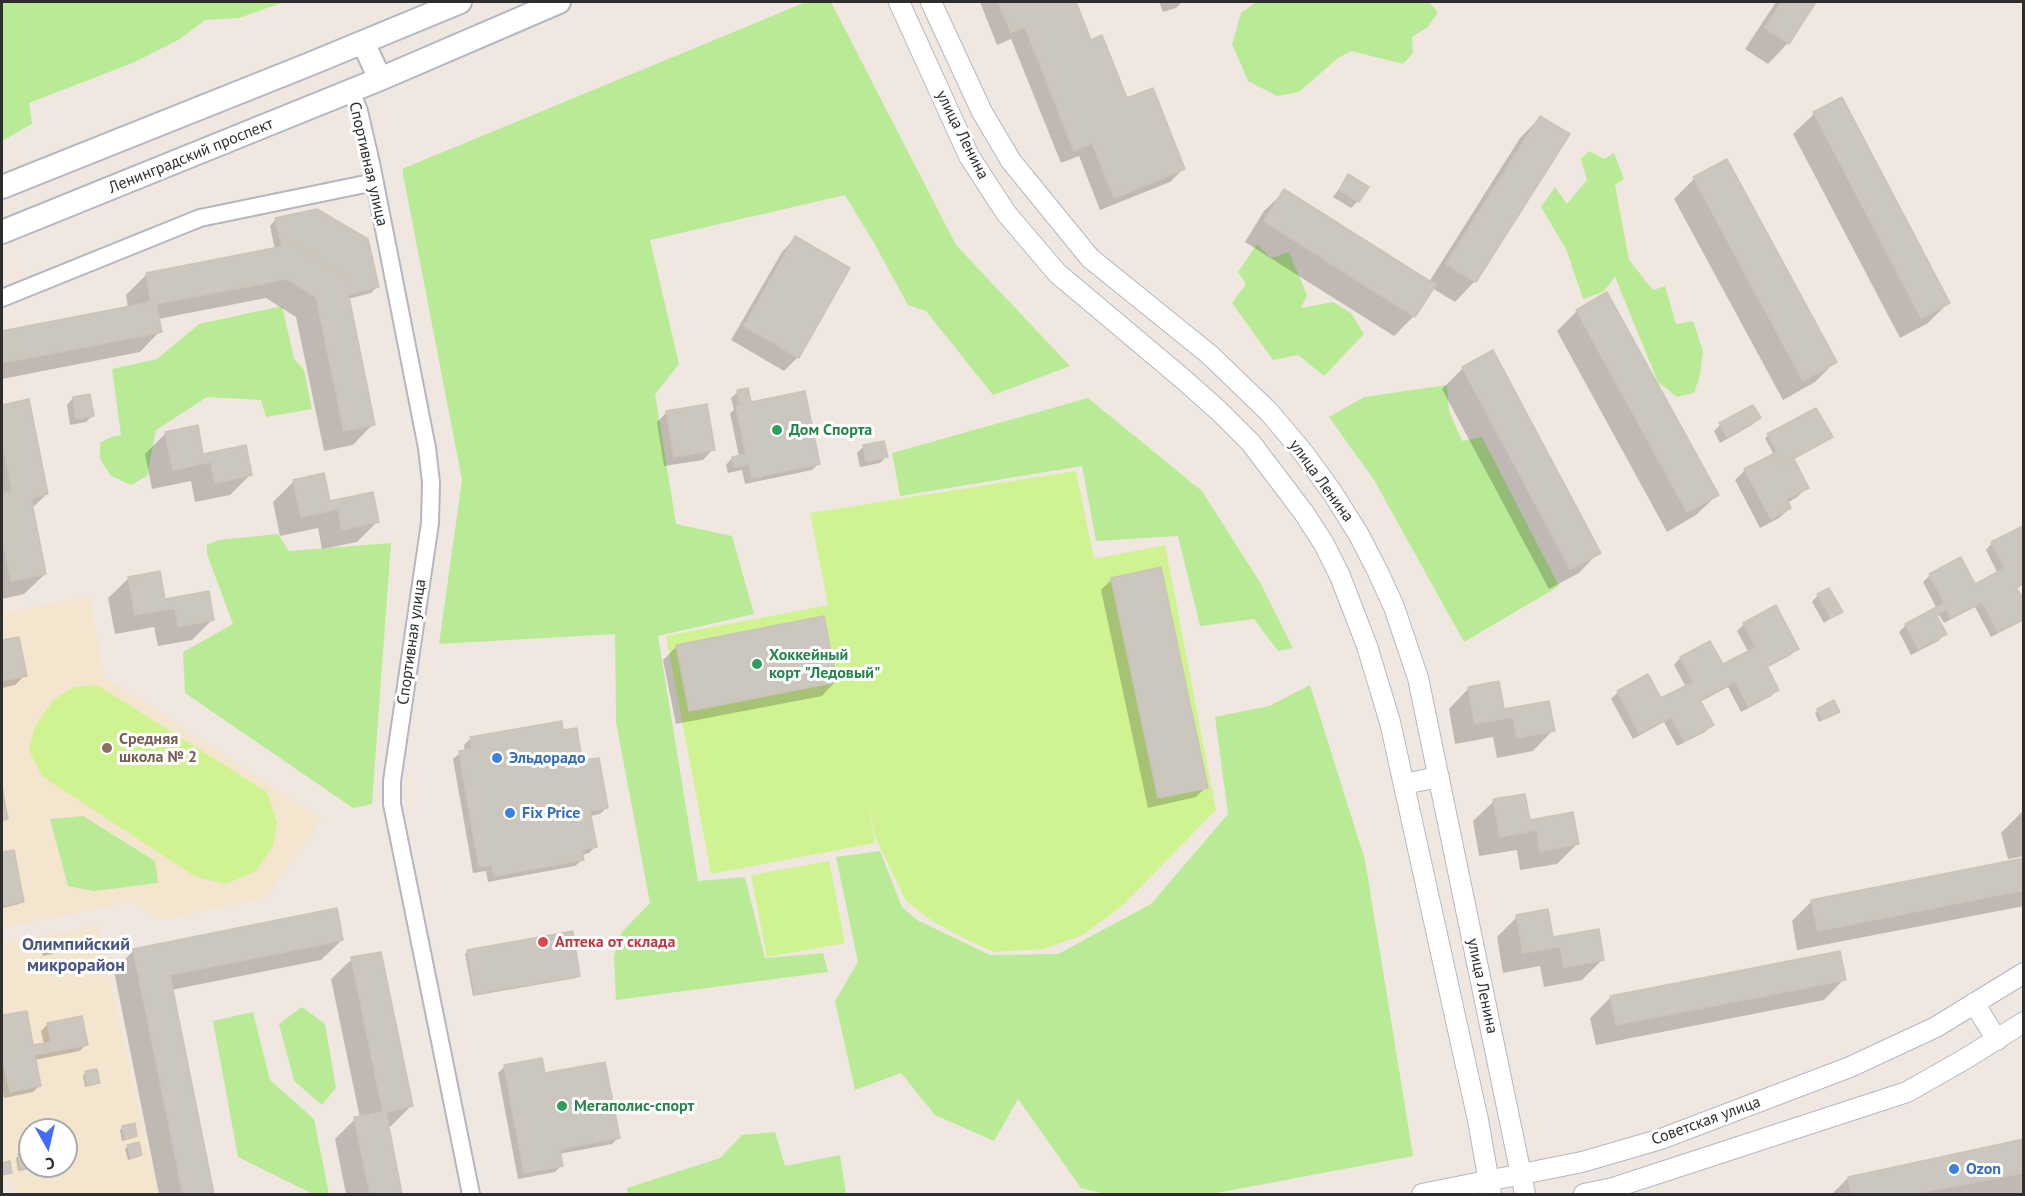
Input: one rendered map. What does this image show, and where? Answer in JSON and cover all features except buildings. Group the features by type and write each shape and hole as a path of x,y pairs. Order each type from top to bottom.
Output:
{"main road":[{"path":"2,187 460,2"},
{"name":"Ленинградский проспект","path":"2,232 351,91 559,2"},
{"path":"363,42 380,79"}],"street":[{"name":"улица Ленина","path":"899,2 969,156 1006,213 1057,273 1219,411 1251,443 1304,513 1332,560 1355,612 1390,722 1478,1120 1490,1188"},
{"name":"улица Ленина","path":"931,2 982,112 1011,161 1090,258 1210,355 1269,412 1332,492 1364,544 1394,607 1418,678 1525,1194"},
{"name":"Спортивная улица","path":"351,91 375,182 428,448 431,482 430,523 392,781 392,804 471,1194"},
{"path":"2,298 200,218 375,182"},
{"path":"1068,283 1090,258"},
{"path":"1404,784 1439,777"},
{"name":"Советская улица","path":"1422,1194 1490,1188 1521,1175 1582,1162 1661,1139 1851,1067 1936,1027 2024,973"},
{"path":"1974,1003 1997,1040"},
{"name":"Советская улица","path":"1584,1194 1613,1188 1907,1092 2024,1022"}],"shaded area":[{"name":"Средняя школа № 2","path":"89,597 105,677 322,819 267,897 161,920 132,902 2,928 2,613"},
{"path":"98,925 158,1194 17,1194 13,1178 2,1180 2,944"}],"green space":[{"path":"2,2 284,2 239,18 205,20 180,39 135,62 29,103 32,124 2,141"},
{"path":"806,2 831,2 956,245 1070,366 993,395 926,311 908,305 845,195 650,240 679,364 655,394 676,524 732,536 754,614 658,636 698,881 745,877 765,958 823,953 828,972 616,1000 614,956 622,932 650,903 616,722 615,634 439,644 462,480 402,169"},
{"path":"1256,2 1429,2 1438,12 1428,27 1412,37 1413,53 1403,64 1351,51 1338,58 1299,92 1277,96 1248,81 1232,44 1241,13"},
{"path":"1589,151 1604,159 1614,153 1624,179 1615,185 1629,260 1653,290 1665,286 1676,324 1693,321 1703,351 1700,375 1694,393 1677,397 1658,382 1615,277 1603,292 1583,299 1566,249 1541,207 1555,187 1567,204 1587,180 1581,159"},
{"path":"1257,244 1271,258 1289,252 1307,295 1301,308 1333,302 1351,313 1364,334 1324,376 1298,355 1273,360 1232,303 1246,284 1238,272"},
{"path":"282,306 294,358 304,370 312,409 266,417 261,400 207,397 156,430 147,476 131,485 111,476 100,459 100,443 121,435 112,369 157,359 199,324"},
{"path":"1447,385 1449,411 1462,441 1482,437 1559,586 1464,642 1374,480 1329,417 1364,397"},
{"path":"1088,398 1202,491 1261,584 1293,648 1278,651 1254,619 1200,626 1178,536 1096,541 1082,466 900,496 892,453"},
{"path":"1076,471 1094,559 1165,545 1216,810 1121,907 1081,936 1043,949 994,952 932,921 906,901 876,839 867,799 875,843 711,874 666,636 828,605 810,513"},
{"path":"278,534 289,551 391,543 372,804 353,808 185,693 183,652 233,624 207,554 207,545 218,540"},
{"path":"97,685 267,792 277,823 273,846 256,871 226,884 196,877 42,776 29,750 34,729 53,700 74,687"},
{"path":"1310,685 1365,860 1413,1156 1211,1194 1106,1194 1081,1188 1018,1099 994,1141 935,1115 901,1073 855,1090 835,1001 858,962 836,857 880,851 902,907 917,920 990,955 1058,954 1151,904 1228,814 1215,717 1269,706"},
{"path":"83,816 155,861 158,883 94,891 68,886 50,819"},
{"path":"829,861 845,943 767,957 751,875"},
{"path":"302,1007 325,1024 336,1088 322,1105 294,1081 279,1024"},
{"path":"253,1012 270,1080 314,1119 329,1194 313,1194 238,1157 213,1021"},
{"path":"775,1132 785,1166 840,1155 846,1194 628,1194 627,1188 720,1158 742,1135"}],"place":[{"name":"Дом Спорта","path":"777,430"},
{"name":"Хоккейный корт \"Ледовый\"","path":"757,664"},
{"name":"Средняя школа № 2","path":"107,748"},
{"name":"Эльдорадо","path":"497,758"},
{"name":"Fix Price","path":"510,813"},
{"name":"Аптека от склада","path":"543,942"},
{"name":"Мегаполис-спорт","path":"562,1106"},
{"name":"Ozon","path":"1954,1169"}],"district":[{"name":"Олимпийский микрорайон","path":"76,955"}]}
